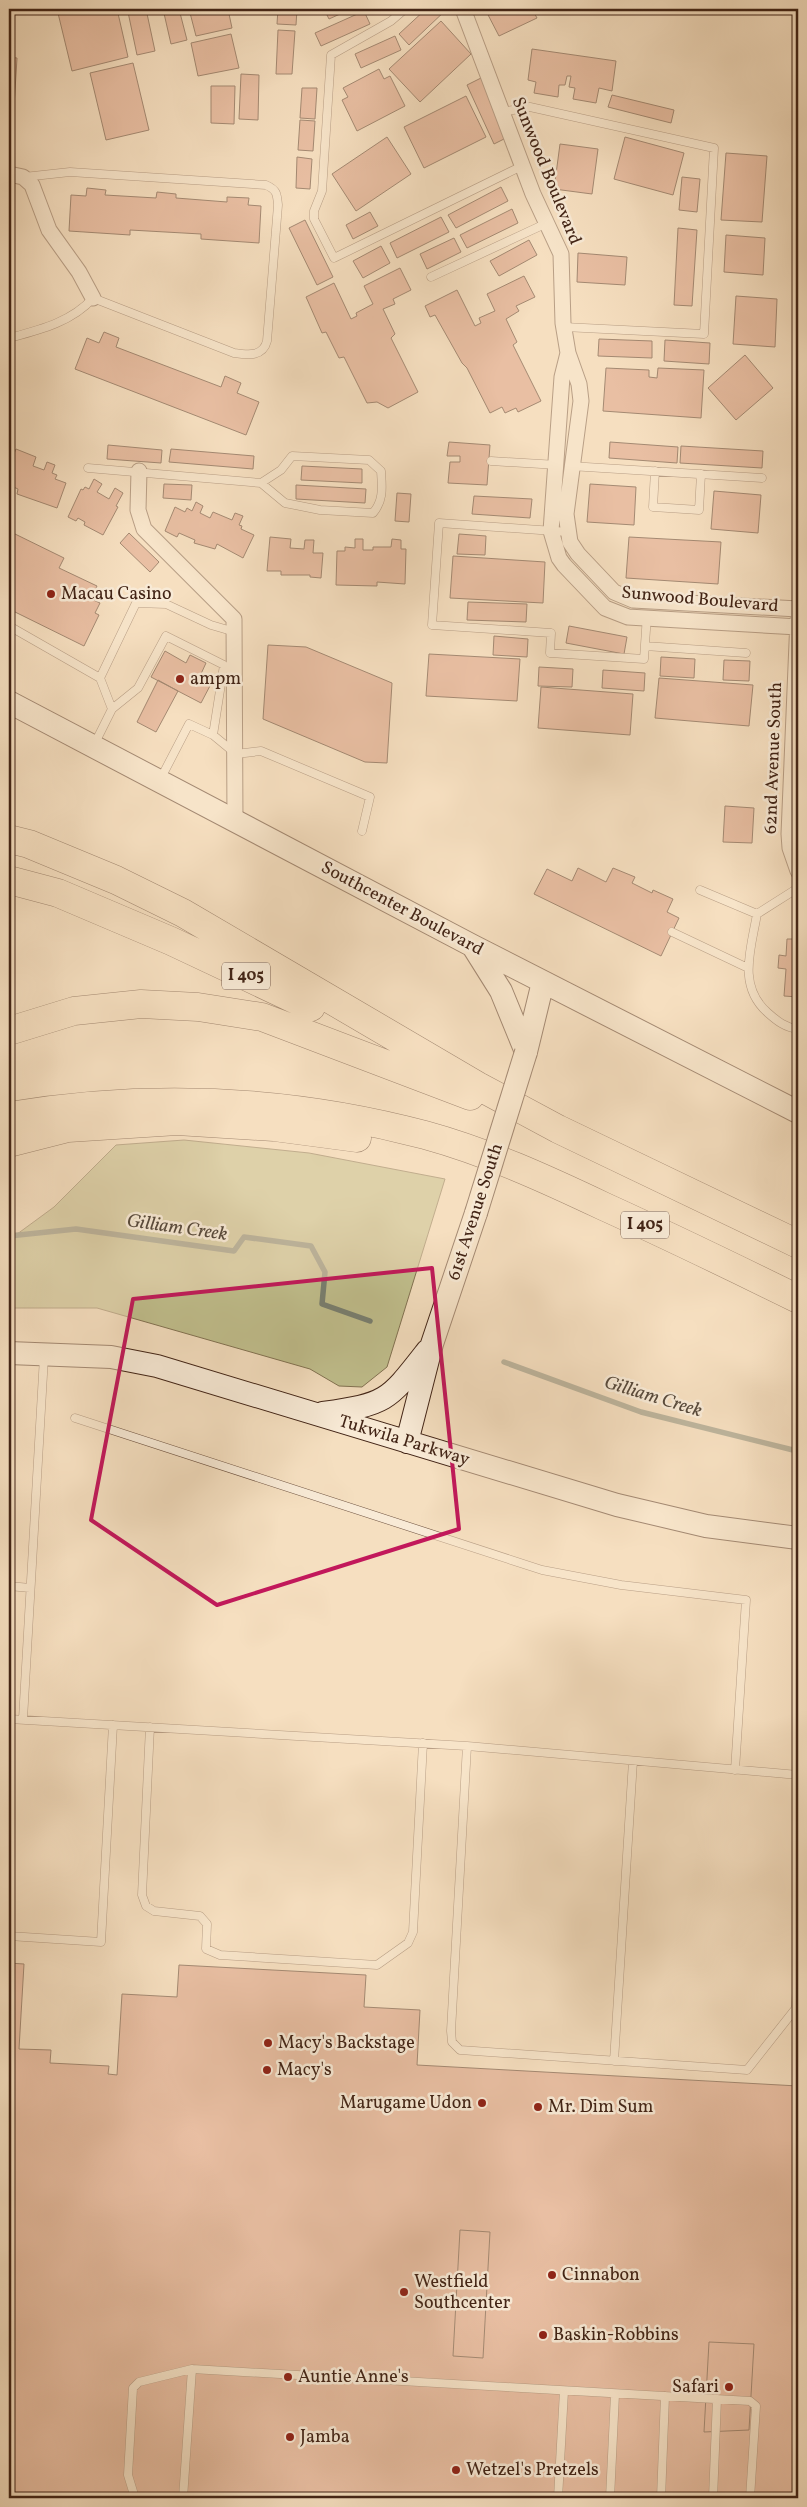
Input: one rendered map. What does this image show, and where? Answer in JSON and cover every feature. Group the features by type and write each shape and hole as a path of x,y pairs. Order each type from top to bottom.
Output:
{"highway":[{"path":"9,839 29,844 116,880 183,913 478,1086"},
{"name":"I 405","path":"9,880 58,893 171,941 478,1086 558,1129 798,1244"},
{"path":"9,1031 74,1011 141,1004 198,1007 262,1017 558,1129"},
{"name":"I 405","path":"9,1116 92,1105 146,1102 252,1105 304,1111 367,1122 426,1136 488,1157 559,1185 798,1299"},
{"path":"9,1143 68,1128 177,1122 274,1126 488,1157"}],"main road":[{"name":"Southcenter Boulevard","path":"9,702 472,946 798,1112"},
{"path":"472,946 501,991 526,1052"},
{"name":"61st Avenue South","path":"408,1442 432,1344 526,1052 543,982"},
{"path":"316,1414 363,1407 381,1401 398,1388 432,1344"},
{"name":"Tukwila Parkway","path":"9,1353 111,1357 158,1366 665,1518 798,1538"}],"street":[{"name":"Sunwood Boulevard","path":"463,9 522,166 561,254 564,327 568,353 579,384 580,401 566,514 570,542 578,554 614,592 633,600 798,609"},
{"path":"16,175 32,185 49,230 79,272 93,298"},
{"name":"Sunwood Boulevard","path":"568,353 562,376 551,530 559,558 605,608 628,617 798,627"},
{"path":"139,472 138,510 144,529 234,619 236,632 236,822"},
{"name":"62nd Avenue South","path":"798,615 794,801 790,848 798,871"}],"lane":[{"path":"406,9 391,21 331,55 322,191 314,211 314,219 334,258 522,166"},
{"path":"502,112 530,107 714,148 704,334 564,327"},
{"path":"9,338 37,331 81,312 93,298 234,353 248,355 258,353 265,348 267,341 278,205 277,193 266,185 70,172 16,175"},
{"path":"431,277 547,223"},
{"path":"88,468 261,483 285,503 320,510 373,513 380,504 382,487 381,471 369,460 292,456 281,470 261,483"},
{"path":"491,461 762,478"},
{"path":"655,471 653,508 699,510 701,474"},
{"path":"568,532 439,523 432,625 551,633 550,653 644,659 648,600"},
{"path":"100,678 136,603 166,604 212,625 236,632"},
{"path":"9,626 100,678 112,709"},
{"path":"93,746 112,709 138,688 166,636 224,665 213,735"},
{"path":"645,646 746,653"},
{"path":"160,780 190,724 213,735 236,754 261,751 370,797 362,831"},
{"path":"798,888 758,914 748,968 748,983 753,995 763,1009 779,1023 798,1029"},
{"path":"700,890 758,914"},
{"path":"672,932 748,968"},
{"path":"23,1719 44,1353"},
{"path":"75,1418 542,1570 592,1581 746,1600 735,1770"},
{"path":"9,1586 30,1588"},
{"path":"9,1718 467,1746 798,1775"},
{"path":"9,1936 101,1942 114,1725"},
{"path":"150,1727 142,1895 146,1906 154,1911 200,1916 207,1924 206,1949 220,1955 377,1966 408,1943 414,1932 423,1743"},
{"path":"467,1746 451,2031 452,2042 460,2050 747,2070 796,2008 798,1950"},
{"path":"614,2061 633,1761"},
{"path":"183,2498 192,2369"},
{"path":"135,2498 128,2475 133,2388 139,2382 192,2369 750,2402 756,2406 750,2498"},
{"path":"558,2498 564,2390"},
{"path":"610,2498 615,2394"},
{"path":"661,2498 665,2396"},
{"path":"713,2498 717,2400"}],"highlighted area":[{"path":"432,1268 459,1529 217,1605 91,1520 133,1299"}],"shaded area":[{"path":"184,1140 309,1153 445,1179 387,1367 362,1387 339,1386 310,1369 97,1308 9,1308 9,1240 54,1207 116,1145"}],"building":[{"path":"57,9 117,9 128,57 72,71"},
{"path":"146,9 155,51 137,55 128,12"},
{"path":"163,9 179,9 187,40 171,44"},
{"path":"189,9 234,9 235,12 229,14 232,28 196,36"},
{"path":"278,9 297,9 296,25 277,24"},
{"path":"324,9 351,9 329,19"},
{"path":"426,9 447,9 409,45 399,34"},
{"path":"485,9 532,9 537,18 499,36"},
{"path":"364,11 370,24 321,46 315,33"},
{"path":"441,21 471,54 420,102 389,69"},
{"path":"278,30 295,31 292,74 276,74"},
{"path":"231,34 239,68 198,76 191,43"},
{"path":"395,36 401,50 361,68 355,54"},
{"path":"532,49 616,61 612,91 599,88 596,103 573,99 575,88 569,87 571,76 567,76 565,85 559,85 558,97 534,93 536,82 528,80"},
{"path":"9,57 17,58 12,139 9,138"},
{"path":"133,63 149,130 106,140 90,73"},
{"path":"379,69 384,79 390,76 405,106 357,131 342,100 348,97 343,88"},
{"path":"241,74 259,75 258,120 239,119"},
{"path":"481,78 508,137 494,144 467,85"},
{"path":"211,86 235,86 234,124 211,123"},
{"path":"302,88 317,88 315,119 300,118"},
{"path":"612,95 674,110 671,123 608,107"},
{"path":"466,96 486,137 424,168 404,127"},
{"path":"300,120 315,121 313,151 298,150"},
{"path":"387,137 411,174 356,211 332,174"},
{"path":"625,137 684,153 673,195 614,179"},
{"path":"560,144 598,149 592,194 554,189"},
{"path":"726,153 767,156 762,222 721,220"},
{"path":"297,157 312,159 310,189 296,188"},
{"path":"682,177 700,179 697,212 679,210"},
{"path":"501,187 508,201 456,228 448,215"},
{"path":"87,188 106,190 105,195 156,198 157,192 176,194 176,198 227,202 227,197 249,198 248,205 261,206 259,243 201,239 201,234 130,230 130,235 69,231 71,195 86,196"},
{"path":"512,209 518,223 467,248 460,235"},
{"path":"370,212 378,226 353,239 346,225"},
{"path":"441,217 449,232 397,258 390,243"},
{"path":"305,220 333,277 317,285 289,228"},
{"path":"678,228 697,230 692,306 674,305"},
{"path":"726,235 765,238 763,275 724,272"},
{"path":"454,238 461,252 427,269 420,254"},
{"path":"529,240 537,255 499,276 490,261"},
{"path":"381,246 390,263 363,278 353,261"},
{"path":"578,253 627,257 625,285 577,282"},
{"path":"400,268 411,290 393,299 395,304 383,309 395,334 391,338 418,392 388,408 377,402 367,403 344,357 339,358 326,332 322,333 306,297 334,283 351,319 357,316 356,313 373,304 364,286"},
{"path":"524,276 535,297 516,306 519,311 506,319 517,342 513,345 541,401 518,412 516,408 505,413 502,407 490,413 467,368 462,363 435,315 430,317 425,306 457,290 475,326 481,323 479,318 495,311 487,294"},
{"path":"736,296 777,299 775,347 733,344"},
{"path":"104,332 119,338 116,347 221,387 225,376 241,383 237,393 259,402 246,435 75,369 87,338 99,343"},
{"path":"599,339 652,341 652,358 598,356"},
{"path":"665,340 710,343 709,364 664,361"},
{"path":"745,355 773,388 736,420 708,388"},
{"path":"606,368 649,370 649,377 657,378 658,368 704,370 701,418 603,411"},
{"path":"449,442 490,445 487,485 448,483 450,462 460,462 460,456 447,456"},
{"path":"610,442 678,447 677,463 609,458"},
{"path":"108,445 162,450 161,463 107,459"},
{"path":"681,446 763,451 762,468 680,463"},
{"path":"16,449 36,457 33,466 44,470 47,462 55,465 52,473 57,475 55,479 66,483 57,508 17,494 18,489 9,485 9,452 14,454"},
{"path":"171,449 254,456 253,469 169,462"},
{"path":"302,466 362,469 362,483 301,480"},
{"path":"94,479 102,484 97,492 109,499 115,488 123,493 116,506 118,507 103,535 84,525 85,522 78,518 76,521 68,517 81,489 83,490 85,487 89,489"},
{"path":"164,484 192,485 191,500 163,498"},
{"path":"590,484 636,487 634,525 587,522"},
{"path":"296,485 366,489 365,503 296,499"},
{"path":"714,491 761,495 758,533 711,529"},
{"path":"397,493 411,494 409,522 395,521"},
{"path":"474,496 532,499 530,518 472,514"},
{"path":"196,502 203,506 200,513 210,518 213,512 232,520 235,513 243,516 239,525 242,526 241,529 254,535 243,558 217,544 215,549 194,543 195,540 179,533 177,537 165,531 175,507 185,512 187,508 192,511"},
{"name":"Macau Casino","path":"13,533 64,558 59,568 97,586 91,599 100,603 95,613 99,615 84,646 9,609 9,542"},
{"path":"129,533 159,562 150,572 120,543"},
{"path":"459,534 486,536 485,555 457,554"},
{"path":"270,537 291,539 290,548 304,549 305,540 314,540 313,553 323,553 321,578 310,577 310,575 281,575 281,571 267,571"},
{"path":"629,537 721,542 718,584 626,578"},
{"path":"355,539 363,539 363,550 373,550 373,547 391,547 392,539 401,540 401,549 406,549 405,584 377,582 377,586 336,585 337,551 345,551 345,547 355,548"},
{"path":"453,556 545,562 543,603 450,598"},
{"path":"468,602 527,604 526,622 467,620"},
{"path":"569,626 627,637 624,654 566,643"},
{"path":"494,636 528,639 527,657 493,655"},
{"path":"268,645 306,647 392,683 387,763 365,762 263,719"},
{"name":"ampm","path":"165,651 186,663 190,655 206,663 200,676 212,682 201,703 151,677"},
{"path":"429,654 520,659 517,701 426,696"},
{"path":"661,657 695,659 694,678 660,676"},
{"path":"724,660 750,661 749,681 723,680"},
{"path":"539,667 573,669 572,687 538,686"},
{"path":"603,670 645,673 644,691 602,688"},
{"path":"659,678 753,685 749,726 655,718"},
{"path":"158,680 178,691 156,732 137,722"},
{"path":"541,687 633,694 630,735 538,728"},
{"path":"725,806 754,808 752,843 723,842"},
{"path":"578,868 606,882 613,868 635,877 632,883 652,893 653,890 673,899 667,912 679,918 661,956 534,894 547,869 572,881"},
{"path":"787,939 798,939 798,997 784,996 786,969 778,968 779,955 786,956"},
{"name":"Westfield Southcenter","path":"9,1963 24,1964 19,2049 51,2050 50,2063 109,2066 108,2074 117,2075 122,1994 177,1997 179,1965 366,1975 364,2007 420,2010 417,2065 798,2086 798,2498 9,2498"},
{"path":"460,2230 490,2232 483,2358 453,2356"},
{"name":"Safari","path":"709,2342 754,2344 749,2430 704,2432"}],"waterway":[{"name":"Gilliam Creek","path":"9,1236 76,1229 234,1251 244,1237 311,1246 325,1272 322,1304 370,1321"},
{"name":"Gilliam Creek","path":"504,1362 641,1412 797,1451"}],"place":[{"name":"Macau Casino","path":"51,594"},
{"name":"ampm","path":"180,679"},
{"name":"Macy's Backstage","path":"268,2043"},
{"name":"Macy's","path":"267,2070"},
{"name":"Marugame Udon","path":"482,2103"},
{"name":"Mr. Dim Sum","path":"538,2107"},
{"name":"Cinnabon","path":"552,2275"},
{"name":"Westfield Southcenter","path":"404,2292"},
{"name":"Baskin-Robbins","path":"543,2335"},
{"name":"Auntie Anne's","path":"288,2377"},
{"name":"Safari","path":"729,2387"},
{"name":"Jamba","path":"290,2437"},
{"name":"Wetzel's Pretzels","path":"456,2470"}]}
